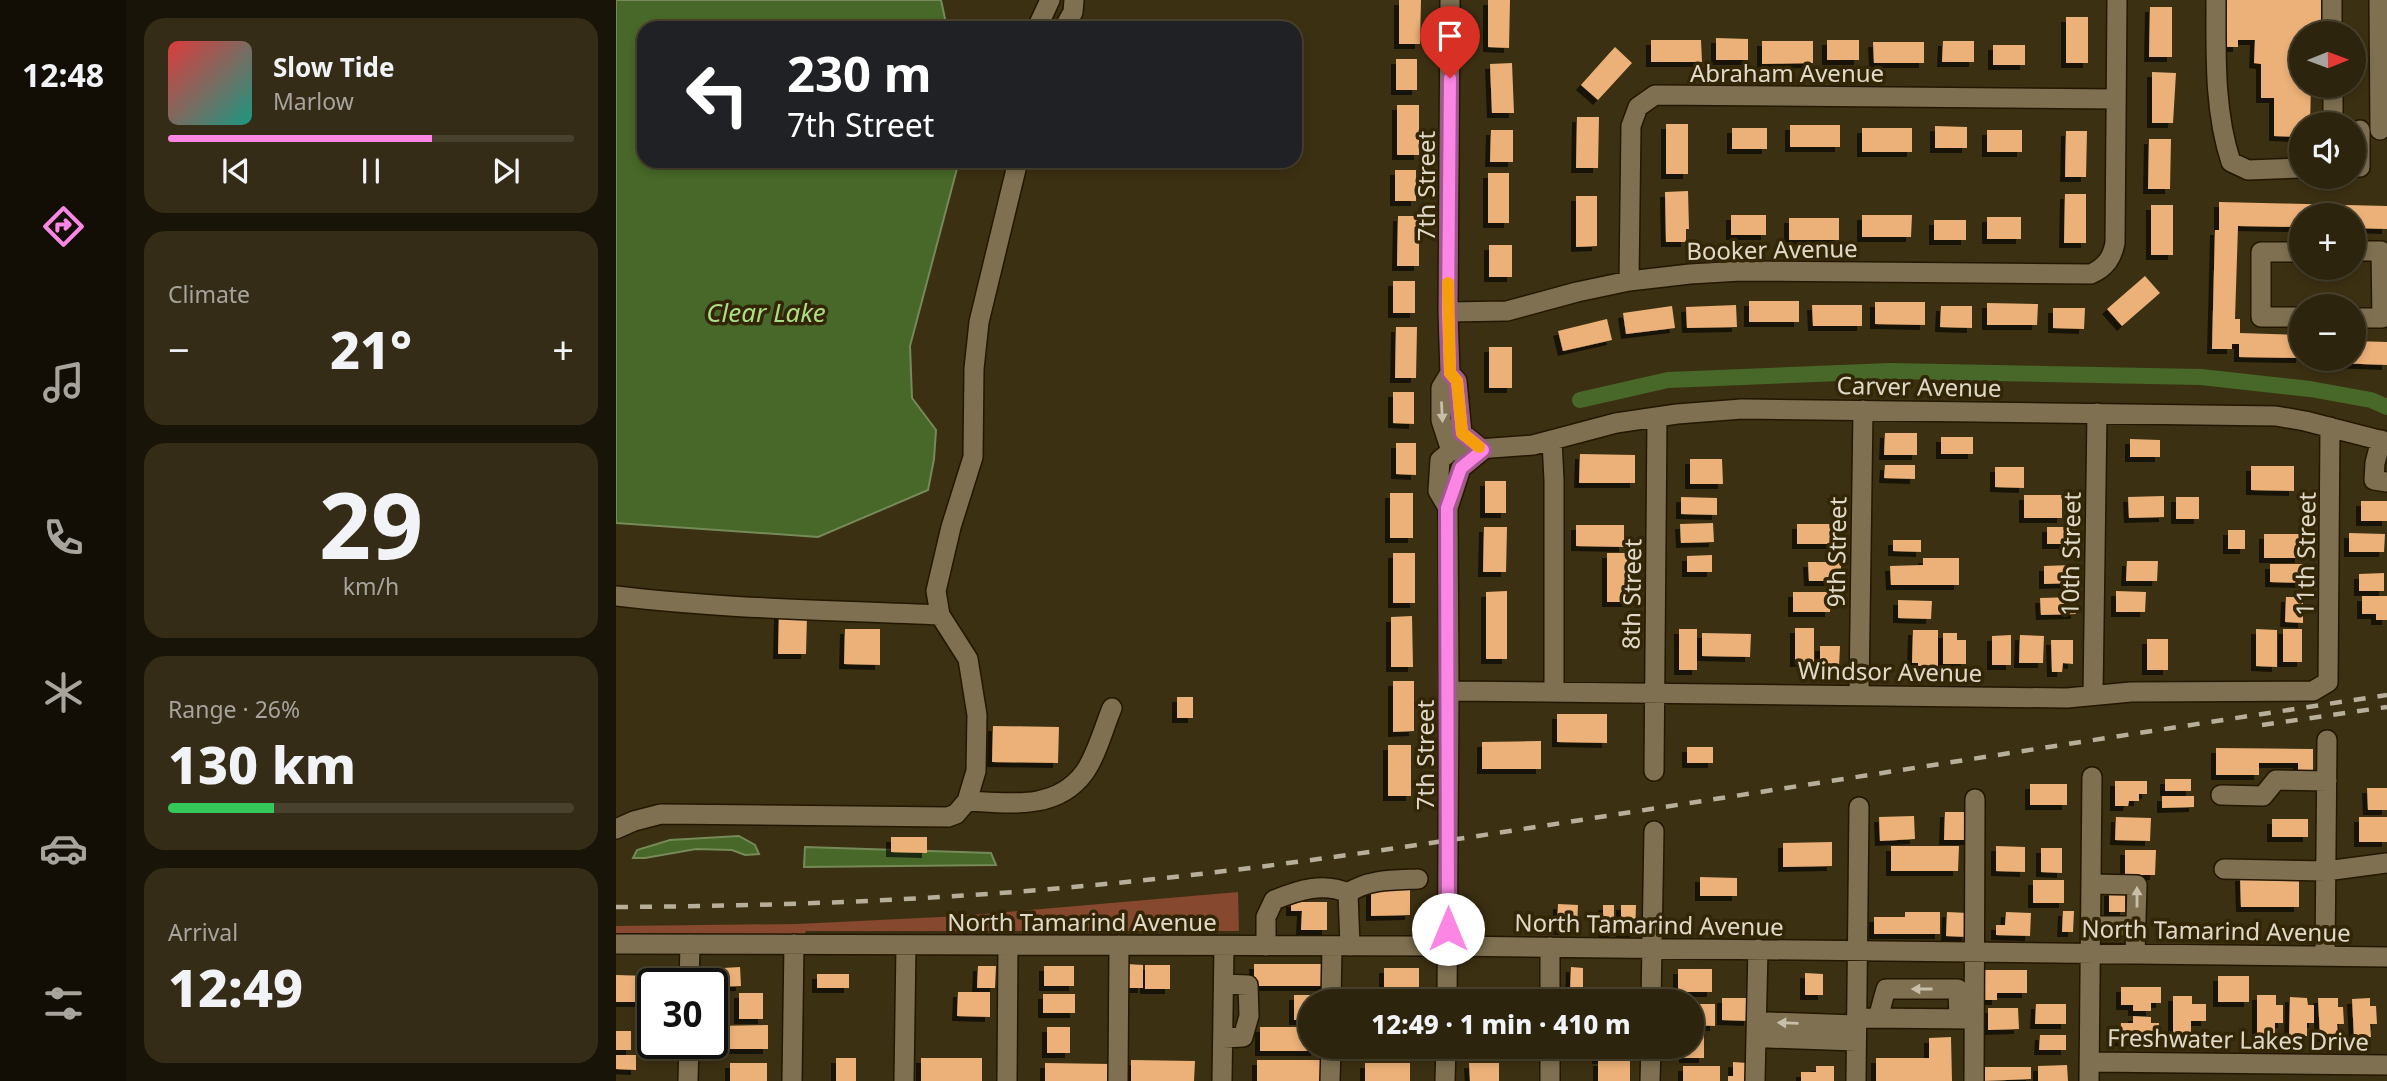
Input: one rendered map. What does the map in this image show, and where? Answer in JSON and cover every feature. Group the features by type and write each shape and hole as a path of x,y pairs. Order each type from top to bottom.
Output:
{"street":[{"path":"1040,21 1050,0"},
{"path":"1068,21 1073,12 1074,0"},
{"name":"7th Street","path":"1447,508 1438,491 1440,460 1451,451 1441,420 1441,388 1450,373 1450,0"},
{"path":"2116,99 2117,0"},
{"path":"2216,0 2216,56 2223,138 2231,162 2248,170 2289,168"},
{"path":"2332,0 2332,21"},
{"path":"2370,130 2379,0"},
{"name":"Abraham Avenue","path":"1629,281 1631,126 1638,107 1655,95 2116,99"},
{"name":"Booker Avenue","path":"1448,312 1507,311 1629,281 1690,274 1741,271 2091,274 2100,269 2113,253 2115,243 2116,99"},
{"path":"616,829 661,814 948,817 956,814 967,801 976,771 977,715 968,659 940,615 936,591 951,527 974,457 974,369 979,322 1016,168"},
{"path":"2366,251 2381,251 2385,281 2382,318 2366,318"},
{"path":"2289,252 2261,252 2261,291 2262,317 2289,317"},
{"name":"7th Street","path":"1447,989 1447,508 1461,468 1483,450 1462,433 1457,381 1450,373"},
{"name":"Carver Avenue","path":"1451,451 1483,450 1552,441 1616,423 1677,414 1742,409 2276,416 2384,441"},
{"name":"9th Street","path":"1859,694 1863,410"},
{"name":"10th Street","path":"2093,695 2096,413"},
{"name":"8th Street","path":"1654,771 1657,418"},
{"name":"11th Street","path":"2328,682 2330,427"},
{"path":"1552,441 1554,692"},
{"path":"2384,441 2375,463 2374,480 2387,482"},
{"path":"616,596 651,602 940,615"},
{"name":"Windsor Avenue","path":"1449,691 2067,698 2131,692 2313,691 2328,682"},
{"path":"967,801 1027,803 1060,795 1085,772 1112,708"},
{"path":"2325,956 2327,740"},
{"path":"2089,1071 2092,777"},
{"path":"2221,795 2263,796 2276,780 2327,781"},
{"path":"1966,1019 1973,952 1975,799"},
{"path":"1856,1081 1859,807"},
{"path":"1651,989 1654,831"},
{"path":"2224,869 2326,871 2387,863"},
{"path":"1348,893 1361,885 1388,880 1418,879"},
{"path":"2091,884 2137,885 2135,954"},
{"path":"1266,946 1266,917 1275,900 1301,889 1333,887 1348,893"},
{"path":"1333,989 1348,893"},
{"path":"2091,926 2136,926"},
{"name":"North Tamarind Avenue","path":"616,944 1448,946 2387,957"},
{"path":"689,968 690,944"},
{"path":"792,1081 794,944"},
{"path":"904,1081 906,945"},
{"path":"1007,1081 1009,945"},
{"path":"1118,1081 1119,946"},
{"path":"1222,1081 1224,946"},
{"path":"1550,947 1550,989"},
{"path":"1755,1081 1758,949"},
{"path":"1878,1018 1886,989 1958,989 1966,1019 1974,1081"},
{"path":"1856,1028 1878,1018 1966,1019"},
{"path":"688,1081 689,1059"},
{"path":"1330,1081 1331,1059"},
{"path":"1445,1081 1446,1059"},
{"path":"1549,1081 1550,1059"},
{"path":"1650,1081 1651,1059"},
{"name":"Freshwater Lakes Drive","path":"2089,1071 2387,1065"}],"shaded area":[{"path":"1238,892 1239,931 806,931 803,938 616,937 616,926 797,924 961,916"}],"water":[{"name":"Clear Lake","path":"616,0 941,0 946,21 637,21 637,168 957,168 910,346 912,398 936,430 928,490 818,537 616,523"},
{"path":"739,836 755,845 759,854 745,855 732,850 696,849 633,858 637,850 670,840"},
{"path":"805,847 991,853 996,865 804,867"}],"building":[{"path":"1399,0 1421,0 1420,44 1399,44"},
{"path":"1488,0 1510,0 1509,48 1488,47"},
{"path":"2223,0 2322,0 2322,21 2289,21 2289,98 2311,98 2310,112 2289,112 2289,137 2274,136 2274,98 2261,98 2261,64 2254,63 2255,40 2238,40 2238,47 2223,47"},
{"path":"2150,7 2172,7 2172,57 2149,57"},
{"path":"2066,17 2088,17 2088,63 2066,63"},
{"path":"1716,38 1748,39 1748,60 1716,60"},
{"path":"1651,40 1701,40 1702,62 1651,62"},
{"path":"1827,40 1859,40 1859,60 1827,60"},
{"path":"1762,41 1813,41 1813,63 1762,64"},
{"path":"1943,41 1974,41 1974,62 1942,62"},
{"path":"1873,42 1924,42 1924,63 1874,63"},
{"path":"1993,45 2025,45 2025,65 1993,65"},
{"path":"1615,47 1632,63 1598,100 1581,85"},
{"path":"1396,59 1417,59 1417,90 1396,90"},
{"path":"1512,63 1514,113 1492,113 1490,64"},
{"path":"2152,72 2176,73 2173,123 2152,123"},
{"path":"1397,105 1419,105 1419,155 1397,155"},
{"path":"1577,117 1599,117 1598,168 1576,168"},
{"path":"1666,124 1688,124 1688,174 1666,174"},
{"path":"1790,125 1840,125 1840,147 1790,147"},
{"path":"1935,126 1967,127 1967,148 1935,148"},
{"path":"1732,128 1767,128 1767,149 1732,149"},
{"path":"1862,128 1912,128 1912,152 1862,152"},
{"path":"1491,130 1513,130 1513,162 1490,162"},
{"path":"1987,130 2022,130 2022,152 1987,152"},
{"path":"2066,131 2087,131 2086,177 2065,177"},
{"path":"2149,139 2171,139 2170,189 2148,189"},
{"path":"1395,170 1416,170 1416,201 1395,201"},
{"path":"1488,173 1509,173 1509,223 1488,223"},
{"path":"1688,191 1689,229 1686,229 1686,242 1666,242 1665,192"},
{"path":"2065,194 2086,194 2086,243 2064,243"},
{"path":"1576,196 1597,196 1597,246 1576,247"},
{"path":"2219,202 2289,204 2289,227 2238,226 2235,319 2240,319 2240,333 2289,335 2289,358 2239,357 2239,344 2232,344 2232,349 2212,349 2215,230 2219,230"},
{"path":"2151,205 2173,205 2173,255 2151,255"},
{"path":"2366,206 2387,206 2387,229 2366,228"},
{"path":"1731,215 1766,215 1766,235 1731,235"},
{"path":"1862,215 1912,215 1911,237 1862,237"},
{"path":"1398,216 1419,216 1419,266 1397,266"},
{"path":"1987,217 2021,217 2021,239 1987,239"},
{"path":"1789,218 1839,218 1839,240 1789,240"},
{"path":"1934,220 1966,220 1966,240 1934,240"},
{"path":"1489,245 1512,245 1512,277 1489,277"},
{"path":"2145,276 2160,293 2122,326 2107,309"},
{"path":"1393,281 1415,281 1415,313 1393,313"},
{"path":"1749,301 1799,301 1799,322 1749,322"},
{"path":"1875,302 1925,302 1925,325 1875,324"},
{"path":"1987,303 2038,304 2037,325 1987,325"},
{"path":"1736,305 1737,327 1687,328 1686,307"},
{"path":"1812,305 1862,305 1862,326 1813,326"},
{"path":"1672,306 1675,328 1626,334 1623,313"},
{"path":"1941,306 1972,306 1972,328 1940,327"},
{"path":"2053,308 2085,308 2084,329 2053,328"},
{"path":"1607,319 1612,340 1563,351 1558,331"},
{"path":"1396,327 1417,327 1416,378 1395,378"},
{"path":"2366,341 2387,342 2387,365 2366,364"},
{"path":"1489,347 1512,347 1512,388 1489,388"},
{"path":"1393,392 1414,392 1414,424 1393,423"},
{"path":"1885,433 1917,433 1917,455 1884,455"},
{"path":"1941,437 1973,437 1973,454 1941,454"},
{"path":"2130,439 2160,440 2160,457 2130,457"},
{"path":"1396,443 1416,443 1416,475 1396,474"},
{"path":"1580,454 1635,455 1635,483 1579,483"},
{"path":"1690,459 1722,459 1723,484 1690,484"},
{"path":"1885,465 1915,465 1915,479 1884,478"},
{"path":"2251,466 2294,466 2294,491 2251,490"},
{"path":"1995,467 2024,467 2024,488 1995,487"},
{"path":"1485,481 1506,481 1506,513 1485,513"},
{"path":"1390,493 1413,493 1413,538 1390,538"},
{"path":"2024,495 2062,495 2062,518 2024,518"},
{"path":"2164,496 2164,517 2129,518 2128,497"},
{"path":"1681,497 1717,498 1717,515 1681,514"},
{"path":"2176,497 2199,497 2199,519 2176,519"},
{"path":"2361,501 2387,501 2387,521 2361,521"},
{"path":"1713,523 1714,542 1681,543 1680,524"},
{"path":"1797,524 1831,524 1832,544 1797,544"},
{"path":"1576,525 1624,525 1624,547 1576,546"},
{"path":"1484,527 1507,527 1506,572 1483,572"},
{"path":"2047,527 2076,527 2076,544 2047,544"},
{"path":"2228,530 2245,530 2245,549 2228,549"},
{"path":"2349,533 2385,534 2384,552 2349,552"},
{"path":"2264,534 2300,534 2300,558 2264,558"},
{"path":"1893,540 1921,540 1921,552 1893,551"},
{"path":"1393,553 1415,553 1415,603 1393,603"},
{"path":"1607,553 1630,553 1630,602 1607,602"},
{"path":"1712,555 1712,572 1687,572 1687,556"},
{"path":"1923,558 1959,558 1959,585 1891,585 1890,566 1923,565"},
{"path":"2127,561 2158,561 2157,581 2126,581"},
{"path":"1808,562 1841,562 1841,581 1809,581"},
{"path":"2270,564 2306,564 2306,583 2270,582"},
{"path":"2073,565 2073,583 2044,584 2044,566"},
{"path":"2384,573 2384,591 2359,591 2359,574"},
{"path":"1507,591 1507,659 1486,659 1486,592"},
{"path":"2116,591 2146,592 2145,612 2116,612"},
{"path":"1793,592 1830,592 1830,612 1793,612"},
{"path":"2362,596 2387,596 2387,620 2376,620 2376,614 2362,614"},
{"path":"2075,597 2076,614 2041,615 2040,598"},
{"path":"2286,597 2303,597 2303,623 2285,622"},
{"path":"1898,600 1932,601 1931,619 1898,618"},
{"path":"779,614 807,615 806,654 778,654"},
{"path":"1412,616 1413,667 1391,667 1391,617"},
{"path":"1795,628 1814,628 1814,662 1795,662"},
{"path":"845,629 880,629 880,665 844,664"},
{"path":"1679,629 1697,629 1697,670 1679,670"},
{"path":"2256,629 2277,630 2277,667 2256,666"},
{"path":"2283,629 2302,629 2302,662 2283,662"},
{"path":"1913,630 1938,630 1938,666 1918,666 1918,663 1912,663"},
{"path":"1702,633 1751,634 1750,657 1702,656"},
{"path":"1943,633 1957,633 1957,640 1966,640 1966,664 1943,664"},
{"path":"2011,635 2011,665 1992,665 1992,636"},
{"path":"2020,635 2044,636 2043,663 2019,663"},
{"path":"2147,639 2168,639 2168,670 2147,670"},
{"path":"2051,640 2073,640 2073,664 2063,663 2062,672 2052,672"},
{"path":"1820,646 1840,646 1839,667 1820,667"},
{"path":"1393,681 1414,681 1414,731 1393,732"},
{"path":"1177,697 1193,697 1193,718 1177,718"},
{"path":"1557,714 1607,714 1607,743 1557,742"},
{"path":"993,726 1059,727 1058,763 992,762"},
{"path":"1541,741 1541,769 1482,769 1482,742"},
{"path":"1388,745 1411,745 1411,796 1388,796"},
{"path":"1687,747 1713,747 1713,763 1687,763"},
{"path":"2216,748 2313,749 2313,774 2298,774 2298,763 2259,763 2259,775 2216,775"},
{"path":"2165,779 2191,779 2191,791 2165,791"},
{"path":"2115,781 2147,781 2147,794 2139,794 2139,801 2129,801 2128,806 2115,806"},
{"path":"2030,784 2067,784 2067,805 2030,805"},
{"path":"2367,788 2387,788 2387,810 2368,810"},
{"path":"2162,796 2194,796 2194,807 2162,808"},
{"path":"1945,812 1970,812 1970,840 1944,840"},
{"path":"1914,816 1915,839 1880,841 1879,817"},
{"path":"2116,817 2151,818 2150,841 2115,840"},
{"path":"2359,817 2387,817 2387,842 2359,842"},
{"path":"2272,819 2308,819 2308,837 2272,837"},
{"path":"891,837 927,837 927,853 891,852"},
{"path":"1832,842 1832,866 1783,867 1783,843"},
{"path":"1891,846 1959,846 1958,871 1891,871"},
{"path":"1996,846 2025,847 2025,872 1996,871"},
{"path":"2041,848 2062,848 2062,873 2041,872"},
{"path":"2125,850 2156,850 2155,875 2125,875"},
{"path":"2240,876 2299,876 2299,907 2241,907"},
{"path":"1700,877 1737,878 1737,896 1700,896"},
{"path":"2033,880 2064,880 2064,903 2033,903"},
{"path":"1371,890 1410,890 1410,915 1371,916"},
{"path":"2109,891 2125,891 2125,912 2109,912"},
{"path":"1291,902 1327,902 1327,930 1301,930 1302,911 1291,911"},
{"path":"1558,904 1578,905 1577,930 1557,930"},
{"path":"1603,905 1614,905 1614,933 1603,933"},
{"path":"1621,905 1636,905 1635,934 1621,933"},
{"path":"2063,911 2074,911 2073,932 2062,932"},
{"path":"1905,912 1940,912 1940,934 1874,934 1874,917 1905,917"},
{"path":"1947,912 1968,913 1967,937 1946,936"},
{"path":"2006,912 2031,913 2030,936 1996,935 1996,925 2005,925"},
{"path":"1126,964 1143,965 1143,988 1126,988"},
{"path":"1254,964 1327,964 1328,986 1254,986"},
{"path":"1145,965 1170,965 1170,989 1145,989"},
{"path":"978,966 996,966 995,988 977,988"},
{"path":"1044,966 1074,966 1074,986 1044,986"},
{"path":"740,967 741,986 728,986 728,968 723,968"},
{"path":"1571,967 1583,968 1583,989 1570,989"},
{"path":"1384,968 1419,968 1419,989 1384,989"},
{"path":"1678,969 1712,969 1712,992 1704,992 1704,989 1678,989"},
{"path":"1983,970 2027,970 2027,993 1997,993 1997,1000 1983,1000"},
{"path":"1805,973 1823,974 1823,995 1805,995"},
{"path":"817,974 849,974 849,988 817,988"},
{"path":"616,975 637,976 637,1002 616,1002"},
{"path":"2218,976 2249,976 2249,1002 2218,1002"},
{"path":"2121,987 2161,987 2161,1003 2151,1003 2151,1011 2133,1011 2133,1005 2121,1005"},
{"path":"958,992 990,992 990,1017 957,1016"},
{"path":"739,993 763,993 763,1019 739,1019"},
{"path":"1043,994 1075,994 1075,1013 1043,1013"},
{"path":"1294,995 1298,995 1298,1020 1294,1020"},
{"path":"2257,995 2276,995 2276,1005 2283,1005 2283,1023 2275,1023 2275,1037 2257,1037"},
{"path":"2173,996 2192,996 2192,1004 2206,1004 2206,1021 2191,1021 2191,1034 2173,1034"},
{"path":"2290,997 2307,998 2308,1005 2314,1005 2314,1023 2307,1023 2307,1036 2289,1036"},
{"path":"1722,998 1749,998 1749,1021 1722,1020"},
{"path":"2318,998 2338,998 2338,1007 2343,1007 2344,1024 2337,1024 2338,1036 2320,1037"},
{"path":"2370,998 2370,1006 2376,1006 2377,1024 2370,1024 2371,1037 2354,1037 2352,999"},
{"path":"1704,1004 1715,1004 1715,1026 1704,1026"},
{"path":"2036,1004 2066,1004 2066,1024 2035,1024"},
{"path":"1988,1008 2018,1008 2019,1029 1988,1030"},
{"path":"2133,1016 2151,1017 2151,1023 2159,1023 2158,1041 2120,1041 2121,1023 2133,1023"},
{"path":"768,1025 768,1049 728,1049 728,1026"},
{"path":"1047,1027 1070,1027 1070,1053 1047,1053"},
{"path":"1260,1027 1298,1027 1298,1051 1260,1051"},
{"path":"616,1031 631,1031 631,1050 616,1050"},
{"path":"2040,1035 2066,1035 2066,1050 2039,1050"},
{"path":"1951,1037 1952,1081 1876,1081 1876,1058 1929,1058 1929,1038"},
{"path":"616,1055 636,1055 636,1070 616,1069"},
{"path":"836,1058 856,1058 856,1081 836,1081"},
{"path":"921,1058 982,1058 982,1081 921,1081"},
{"path":"1131,1060 1195,1061 1194,1081 1131,1081"},
{"path":"1257,1060 1321,1060 1321,1081 1257,1081"},
{"path":"1598,1061 1630,1061 1630,1081 1598,1081"},
{"path":"1733,1062 1747,1063 1746,1081 1728,1081 1728,1076 1733,1076"},
{"path":"730,1063 767,1063 767,1081 730,1081"},
{"path":"1045,1063 1111,1064 1111,1081 1045,1081"},
{"path":"1365,1063 1410,1063 1410,1081 1365,1081"},
{"path":"1469,1063 1499,1063 1499,1081 1470,1081"},
{"path":"2067,1065 2068,1081 2038,1081 2038,1066"},
{"path":"1683,1066 1720,1066 1720,1081 1683,1081"},
{"path":"1816,1066 1834,1066 1834,1081 1801,1081 1801,1072 1816,1072"},
{"path":"1982,1067 2031,1067 2031,1079 1982,1081"}],"waterway":[{"path":"1580,400 1668,380 1890,371 2201,377 2310,389 2371,400 2387,407"}],"railway":[{"path":"616,907 788,904 959,896 1218,872 1435,842 2387,695"},
{"path":"2262,725 2387,707"}],"slow traffic":[{"path":"1448,283 1450,373 1457,381 1462,433 1479,447"}],"route":[{"path":"1448,929 1447,508 1461,468 1483,450 1462,433 1457,381 1450,373 1450,78"}]}
